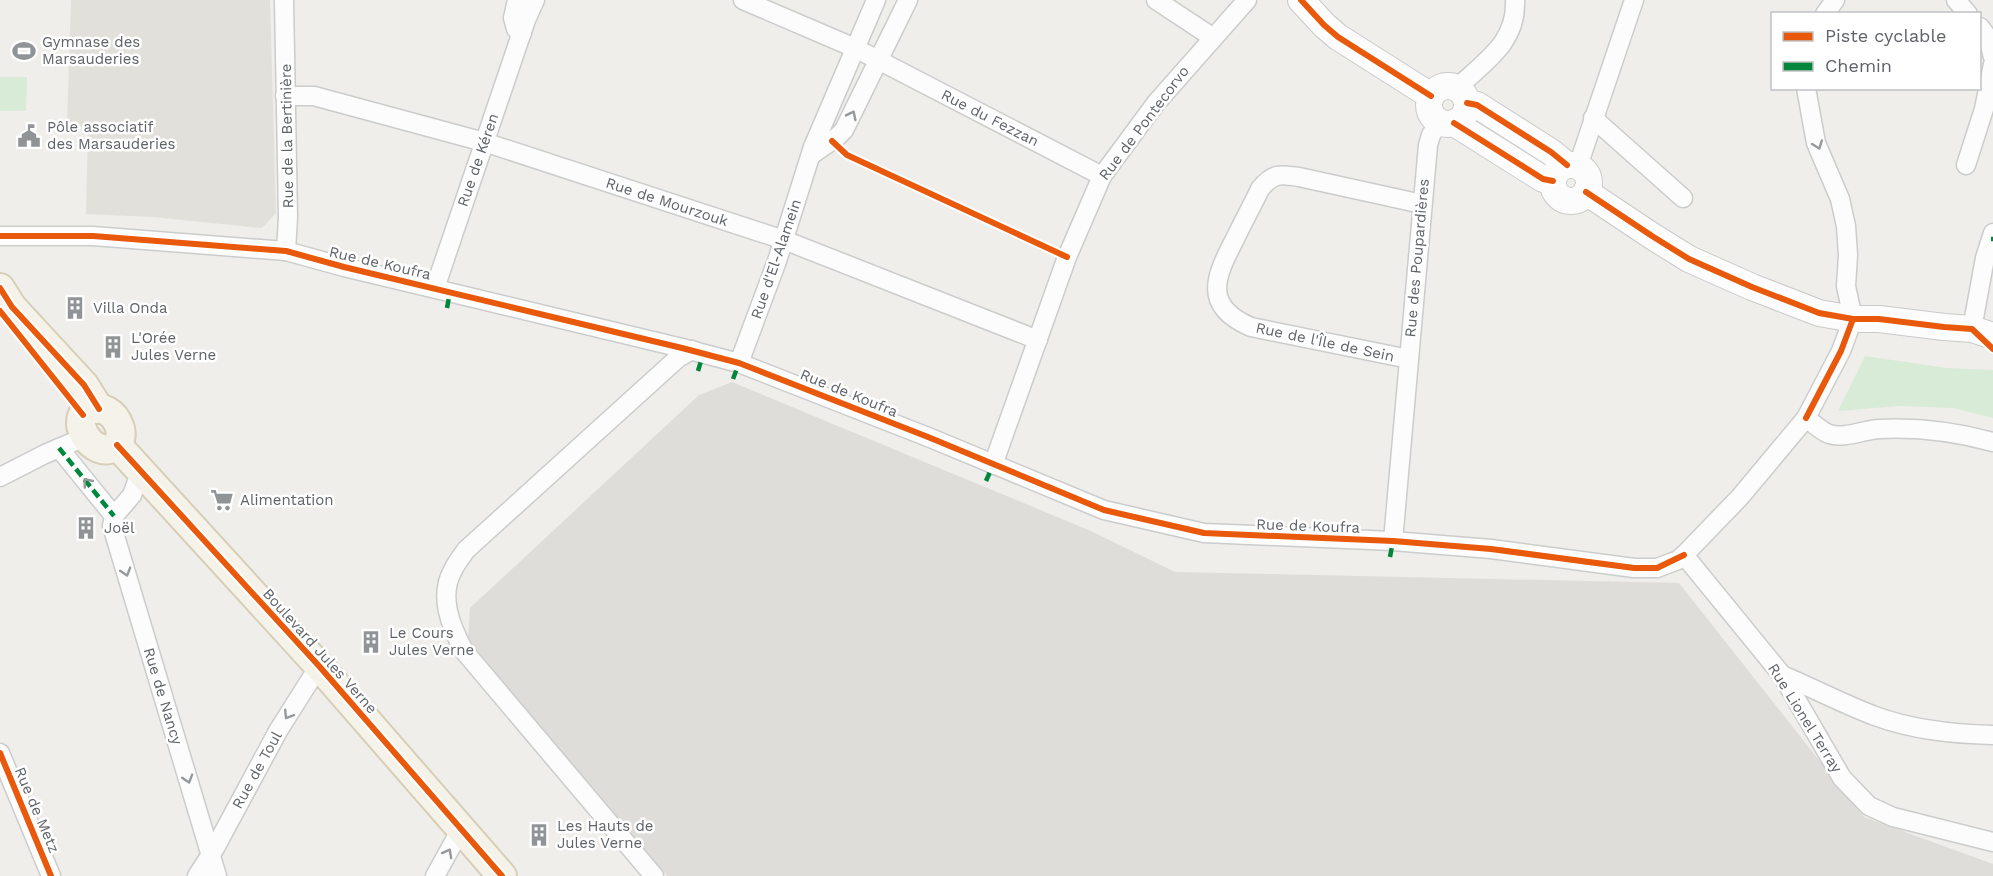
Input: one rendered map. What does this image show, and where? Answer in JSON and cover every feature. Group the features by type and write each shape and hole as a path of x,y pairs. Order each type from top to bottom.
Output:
{"main road":[{"path":"0,288 12,306 84,385 89,420"},
{"path":"0,311 89,420"},
{"name":"Boulevard Jules Verne","path":"89,420 110,413 121,429 117,445 320,666 502,876"}],"street":[{"name":"Rue de la Bertinière","path":"284,0 288,218 286,251"},
{"path":"517,0 513,18 516,29 522,33"},
{"name":"Rue de Kéren","path":"435,288 535,0"},
{"path":"743,0 855,48 877,60"},
{"name":"Rue d'El-Alamein","path":"739,363 784,240 813,148 876,0"},
{"path":"813,148 837,138 844,130 908,0"},
{"path":"1156,0 1212,37"},
{"name":"Rue de Pontecorvo","path":"993,465 1067,256 1102,176 1156,103 1246,0"},
{"path":"1301,0 1338,37 1431,96 1438,89 1448,86 1454,109 1543,179 1566,171"},
{"path":"1454,109 1506,41 1515,19 1515,0"},
{"path":"1634,0 1593,118 1555,192 1565,200 1577,200 1586,192 1689,259 1819,313 1853,319 1879,319 1982,332 1983,267 1993,233"},
{"path":"1956,0 1966,12"},
{"path":"1981,28 1988,38 1993,57"},
{"name":"Rue du Fezzan","path":"877,60 1102,176"},
{"path":"1966,165 1989,110 1993,64"},
{"path":"1806,90 1816,143 1840,199 1846,226 1848,255 1846,286 1853,319"},
{"name":"Rue de Mourzouk","path":"285,96 314,96 484,142 784,240 1038,340"},
{"name":"Rue des Poupardières","path":"1393,541 1428,145 1431,135 1454,109"},
{"path":"1593,118 1683,198"},
{"name":"Rue de l'Île de Sein","path":"1409,359 1251,327 1230,316 1222,307 1216,286 1221,267 1260,189 1273,176 1299,177 1422,204"},
{"name":"Rue de Koufra","path":"0,236 93,236 286,251 344,267 692,350 739,363 928,437 1104,510 1204,533 1393,541 1491,549 1634,568 1656,568 1684,555 1740,497 1806,418 1841,351 1853,319"},
{"path":"654,876 464,651 453,631 447,609 447,590 451,571 466,550 678,358 692,350"},
{"path":"1806,418 1829,434 1849,435 1877,429 1929,430 1972,436 1993,442"},
{"path":"0,477 59,448 89,420"},
{"path":"59,448 114,516 132,495 141,471"},
{"name":"Rue de Nancy","path":"114,516 112,526 217,876"},
{"name":"Rue Lionel Terray","path":"1684,555 1782,675 1842,778 1869,806 1893,817 1993,842"},
{"name":"Rue de Toul","path":"198,876 278,731 320,666"},
{"path":"1782,675 1874,716 1901,724 1939,733 1993,735"},
{"name":"Rue de Metz","path":"0,753 51,876"},
{"path":"435,876 461,829"}],"shaded area":[{"path":"71,0 270,0 276,213 262,228 153,217 86,214 88,127 67,125"},
{"path":"732,382 1091,531 1175,572 1679,583 1864,817 1993,864 1993,876 667,876 468,640 470,608 699,395"}],"green space":[{"path":"0,77 27,77 26,111 0,111"},
{"path":"1865,356 1947,368 1993,370 1993,418 1953,408 1898,406 1838,411"}],"marked path":[{"path":"447,308 450,292"},
{"path":"698,371 703,354"},
{"path":"733,379 739,363"},
{"path":"59,448 114,516"},
{"path":"986,481 993,465"},
{"path":"1390,557 1393,541"}],"cycle path":[{"path":"1301,0 1338,37 1431,96"},
{"path":"1467,103 1477,105 1551,152 1567,165"},
{"path":"1454,123 1543,179 1553,181"},
{"path":"832,141 847,155 1067,257"},
{"path":"1586,192 1689,259 1819,313 1853,319 1879,319 1972,329 1993,349"},
{"path":"0,236 93,236 286,251 682,348 739,363 928,437 1104,510 1204,533 1393,541 1491,549 1634,568 1657,568 1684,555"},
{"path":"0,288 12,307 84,385 99,409"},
{"path":"0,311 83,415"},
{"path":"1806,418 1841,351 1853,319"},
{"path":"117,445 319,666 502,876"},
{"path":"0,753 51,876"}],"place":[{"name":"Gymnase des Marsauderies","path":"24,51"},
{"name":"Pôle associatif des Marsauderies","path":"29,136"},
{"name":"Villa Onda","path":"75,308"},
{"name":"L'Orée Jules Verne","path":"113,347"},
{"name":"Alimentation","path":"222,500"},
{"name":"Joël","path":"86,528"},
{"name":"Le Cours Jules Verne","path":"371,642"},
{"name":"Les Hauts de Jules Verne","path":"539,835"}]}
